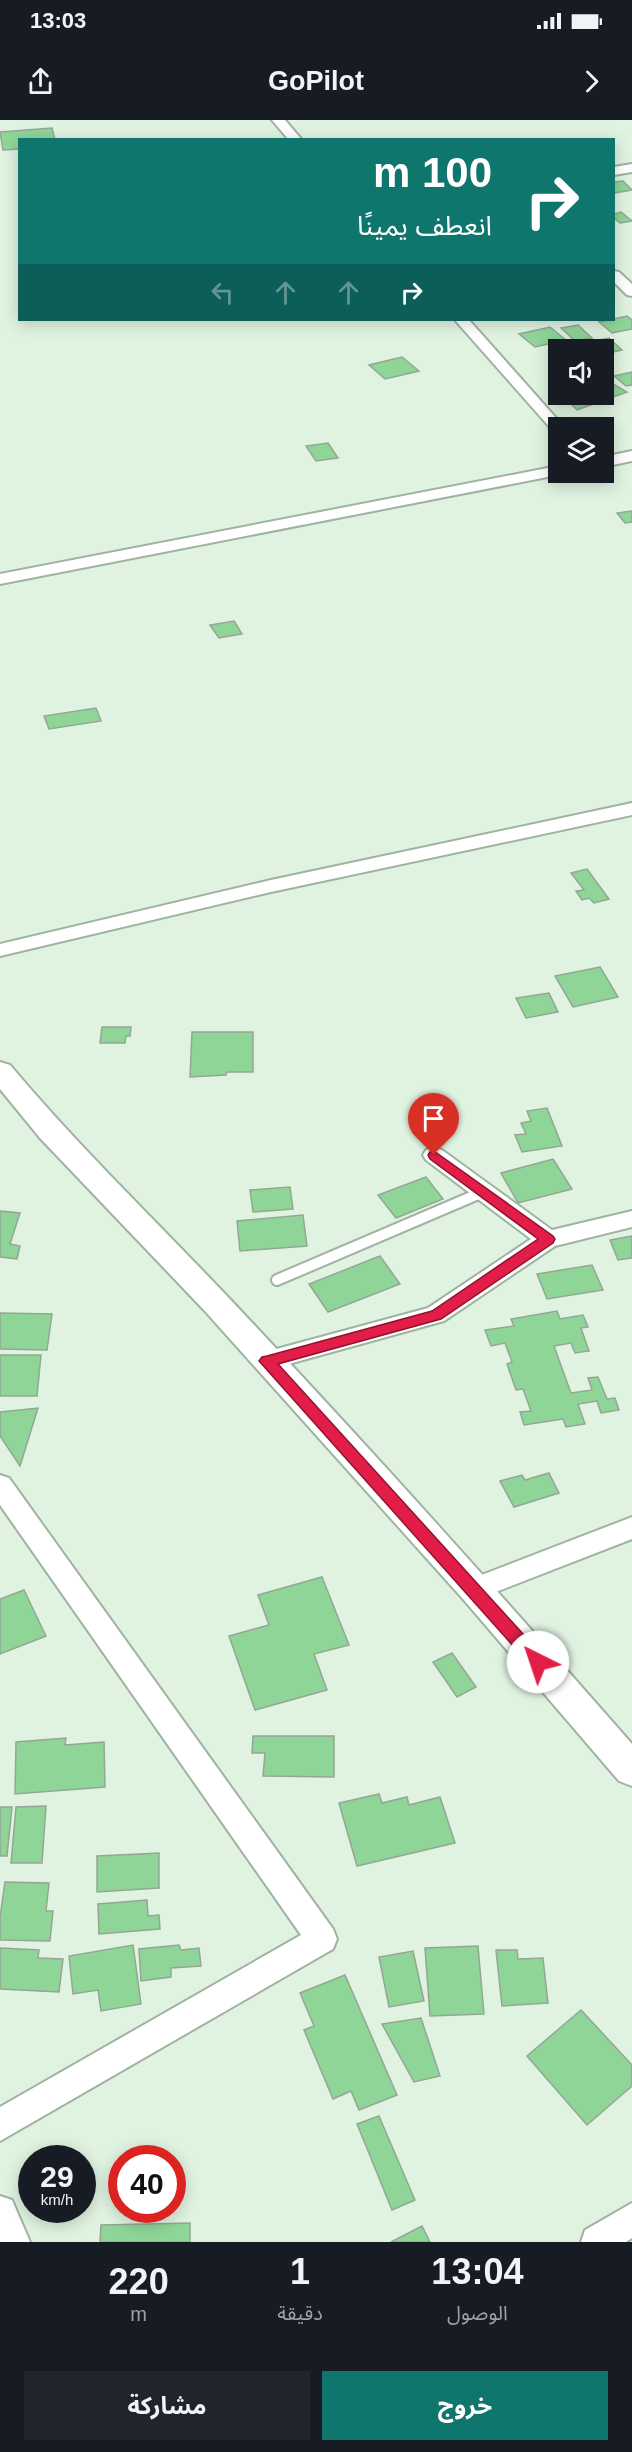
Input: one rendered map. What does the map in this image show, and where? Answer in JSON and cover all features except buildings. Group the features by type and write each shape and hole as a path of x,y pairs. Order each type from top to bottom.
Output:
{"street":[{"path":"278,120 294,138"},
{"path":"615,171 632,168"},
{"path":"615,276 632,292"},
{"path":"463,321 548,417"},
{"path":"614,460 632,456"},
{"path":"0,579 548,473"},
{"path":"0,950 271,886 632,809"},
{"path":"0,1071 50,1131 215,1302 475,1589 632,1770"},
{"path":"434,1155 548,1239"},
{"path":"267,1361 436,1315 548,1239 632,1219"},
{"path":"0,1485 322,1939 0,2125"},
{"path":"475,1589 632,1528"},
{"path":"0,2211 14,2242"},
{"path":"600,2241 632,2219"}],"lane":[{"path":"277,1280 483,1192"}],"route":[{"path":"434,1155 548,1239 436,1315 267,1361 475,1589 538,1662"}]}
